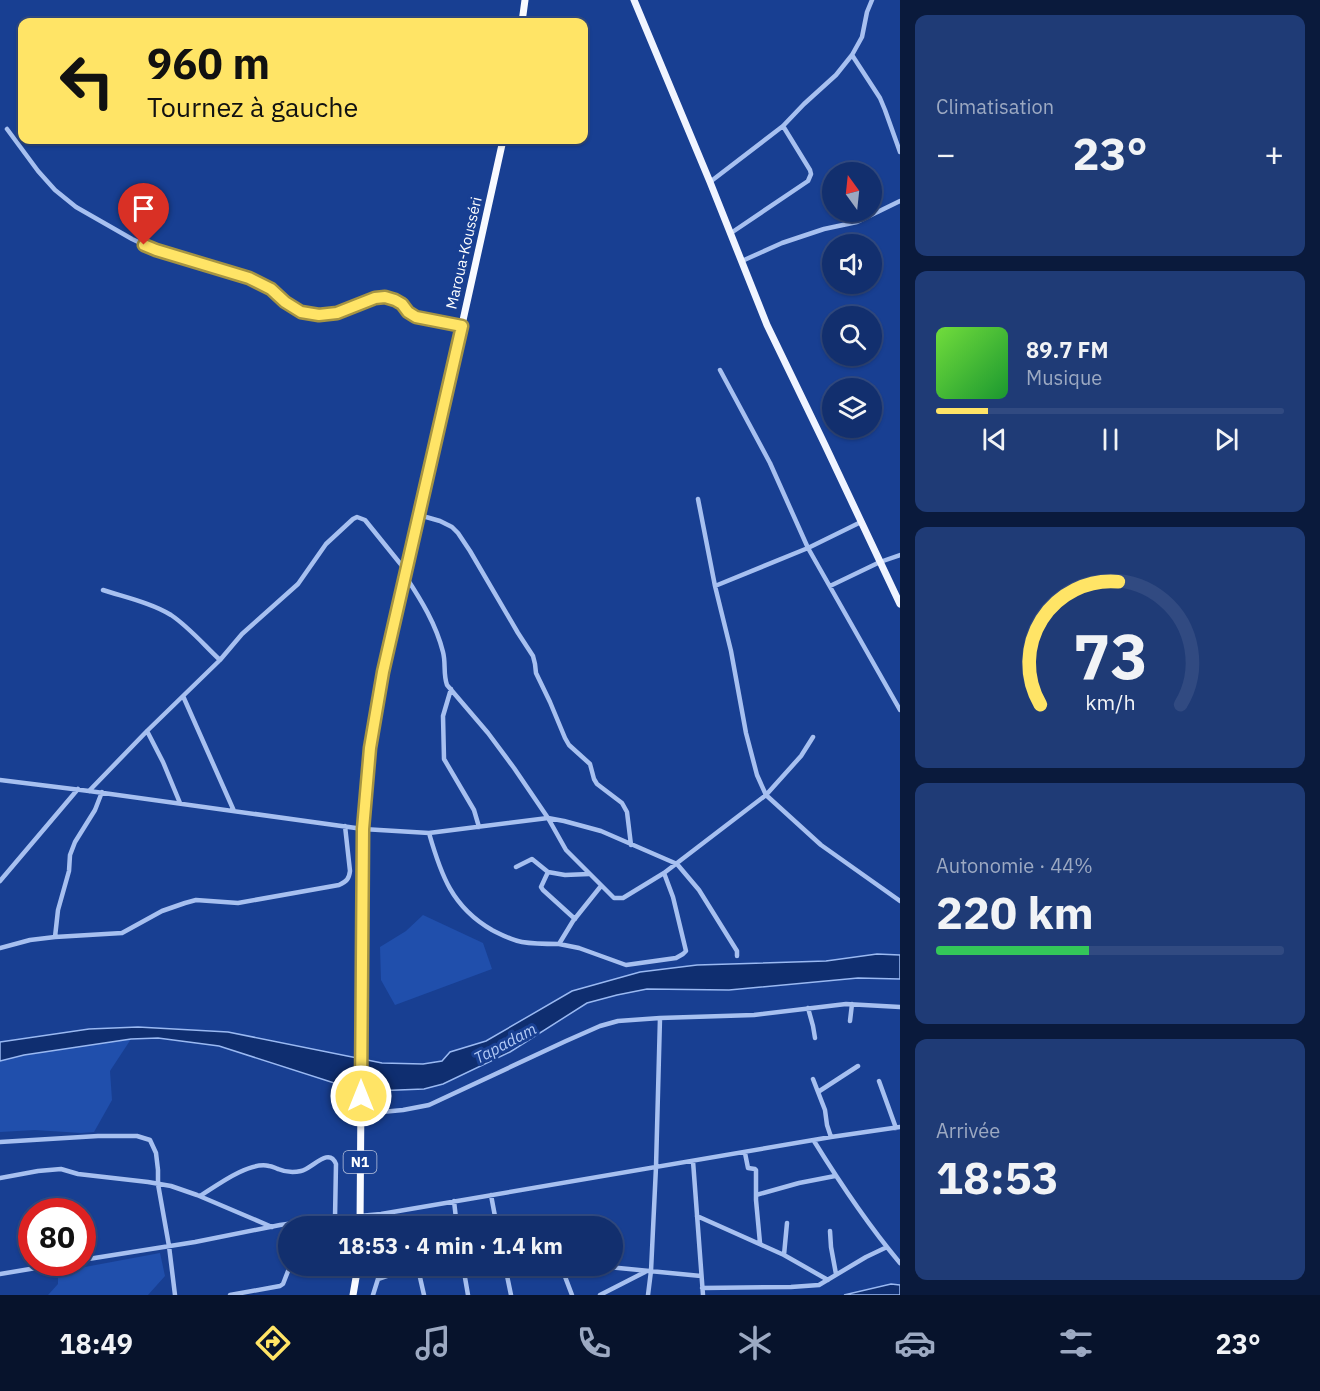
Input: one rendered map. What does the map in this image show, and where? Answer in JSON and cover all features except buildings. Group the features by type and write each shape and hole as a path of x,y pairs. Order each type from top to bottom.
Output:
{"highway":[{"path":"523,18 525,0"},
{"name":"Maroua-Kousséri","path":"360,1216 363,829 370,748 383,672 502,144"},
{"path":"353,1295 356,1276"}],"main road":[{"path":"634,0 775,344 900,604"}],"street":[{"path":"710,182 783,126 836,75 852,55 862,37 872,0"},
{"path":"852,55 880,98 900,152"},
{"path":"731,233 810,178 810,170 783,126"},
{"path":"7,129 18,144"},
{"path":"18,144 55,190 76,207 156,250 249,278 271,289 301,312 319,315 337,313 375,298 385,297 402,304 416,317 462,326"},
{"path":"742,261 782,243 824,229 857,222 900,201"},
{"path":"720,370 770,463 808,548 900,710"},
{"path":"698,499 746,733 757,775 766,795 821,845 900,901"},
{"path":"419,514 452,527 470,550 533,656 538,681 569,745 590,764 597,784 622,803 627,812 631,845"},
{"path":"89,791 220,660 242,634 298,584 326,543 357,517 365,520 406,575 422,601 436,629 444,655 446,682 508,760 548,818 566,850 611,896 623,898 664,873 766,795 801,756 813,737"},
{"path":"715,586 808,548 861,522"},
{"path":"830,586 900,555"},
{"path":"103,590 154,607 170,615 220,660"},
{"path":"451,689 443,716 444,759 474,810 480,827"},
{"path":"183,696 234,811"},
{"path":"147,731 163,762 180,804"},
{"path":"0,780 363,829 429,833 548,818 564,821 601,831 677,864 699,890 737,951 737,956"},
{"path":"0,881 78,789"},
{"path":"55,937 58,910 69,871 70,855 75,842 95,810 102,792"},
{"path":"0,948 30,940 122,933 162,911 196,900 238,903 339,885 349,878 350,871 345,826"},
{"path":"429,833 446,884 473,918 480,923 508,939 579,948 626,965 676,957 686,951 673,897 664,873"},
{"path":"516,867 531,859 548,872 565,875 589,874"},
{"path":"548,872 541,886 543,890 575,919"},
{"path":"559,944 601,886"},
{"path":"360,1113 404,1110 429,1105 600,1026 618,1021 754,1014 852,1004 900,1007"},
{"path":"850,1021 852,1004"},
{"path":"808,1008 815,1038"},
{"path":"648,1295 656,1167 660,1018"},
{"path":"818,1092 858,1066"},
{"path":"813,1079 825,1110 831,1137"},
{"path":"367,1216 831,1137 898,1128 879,1081"},
{"path":"0,1142 98,1136 137,1136 150,1140 154,1146 158,1170 158,1184 175,1295"},
{"path":"814,1141 835,1176 900,1263"},
{"path":"745,1153 748,1168 756,1169 760,1244"},
{"path":"200,1196 242,1171 257,1166 269,1166 286,1172 301,1171 329,1157 336,1164 335,1216"},
{"path":"693,1161 703,1295"},
{"path":"0,1178 62,1169 78,1174 158,1184 200,1196 272,1227"},
{"path":"756,1195 835,1176"},
{"path":"491,1195 495,1216"},
{"path":"454,1201 456,1216"},
{"path":"697,1216 784,1255 828,1280"},
{"path":"784,1255 787,1223"},
{"path":"96,1258 278,1226"},
{"path":"830,1231 836,1274"},
{"path":"702,1288 819,1285 886,1247"},
{"path":"623,1268 701,1276"},
{"path":"0,1274 18,1271"},
{"path":"600,1295 649,1271"},
{"path":"230,1295 280,1286 286,1276"},
{"path":"373,1295 378,1279 387,1276"},
{"path":"420,1276 424,1295"},
{"path":"465,1276 468,1295"},
{"path":"503,1295 510,1293 507,1276"},
{"path":"565,1276 572,1295"}],"shaded area":[{"path":"423,915 483,943 492,969 395,1005 381,980 380,947 406,931"},
{"path":"131,1039 110,1071 112,1100 94,1132 35,1130 0,1132 0,1061 24,1055"},
{"path":"160,1253 165,1276 148,1295 48,1295 58,1284 58,1276 96,1276 96,1265"}],"water":[{"name":"Tapadam","path":"877,954 900,955 900,979 858,978 729,990 647,989 587,1003 510,1052 443,1084 424,1089 356,1090 219,1046 158,1038 131,1039 24,1055 0,1061 0,1042 89,1029 138,1027 228,1032 382,1063 423,1064 442,1061 450,1052 486,1041 572,991 640,972 697,965 826,961"},
{"path":"891,1284 900,1285 900,1295 844,1295"}],"route":[{"path":"144,245 249,278 271,289 301,312 319,315 337,313 375,298 385,297 402,304 416,317 462,326 383,672 370,748 363,829 361,1096"}]}
